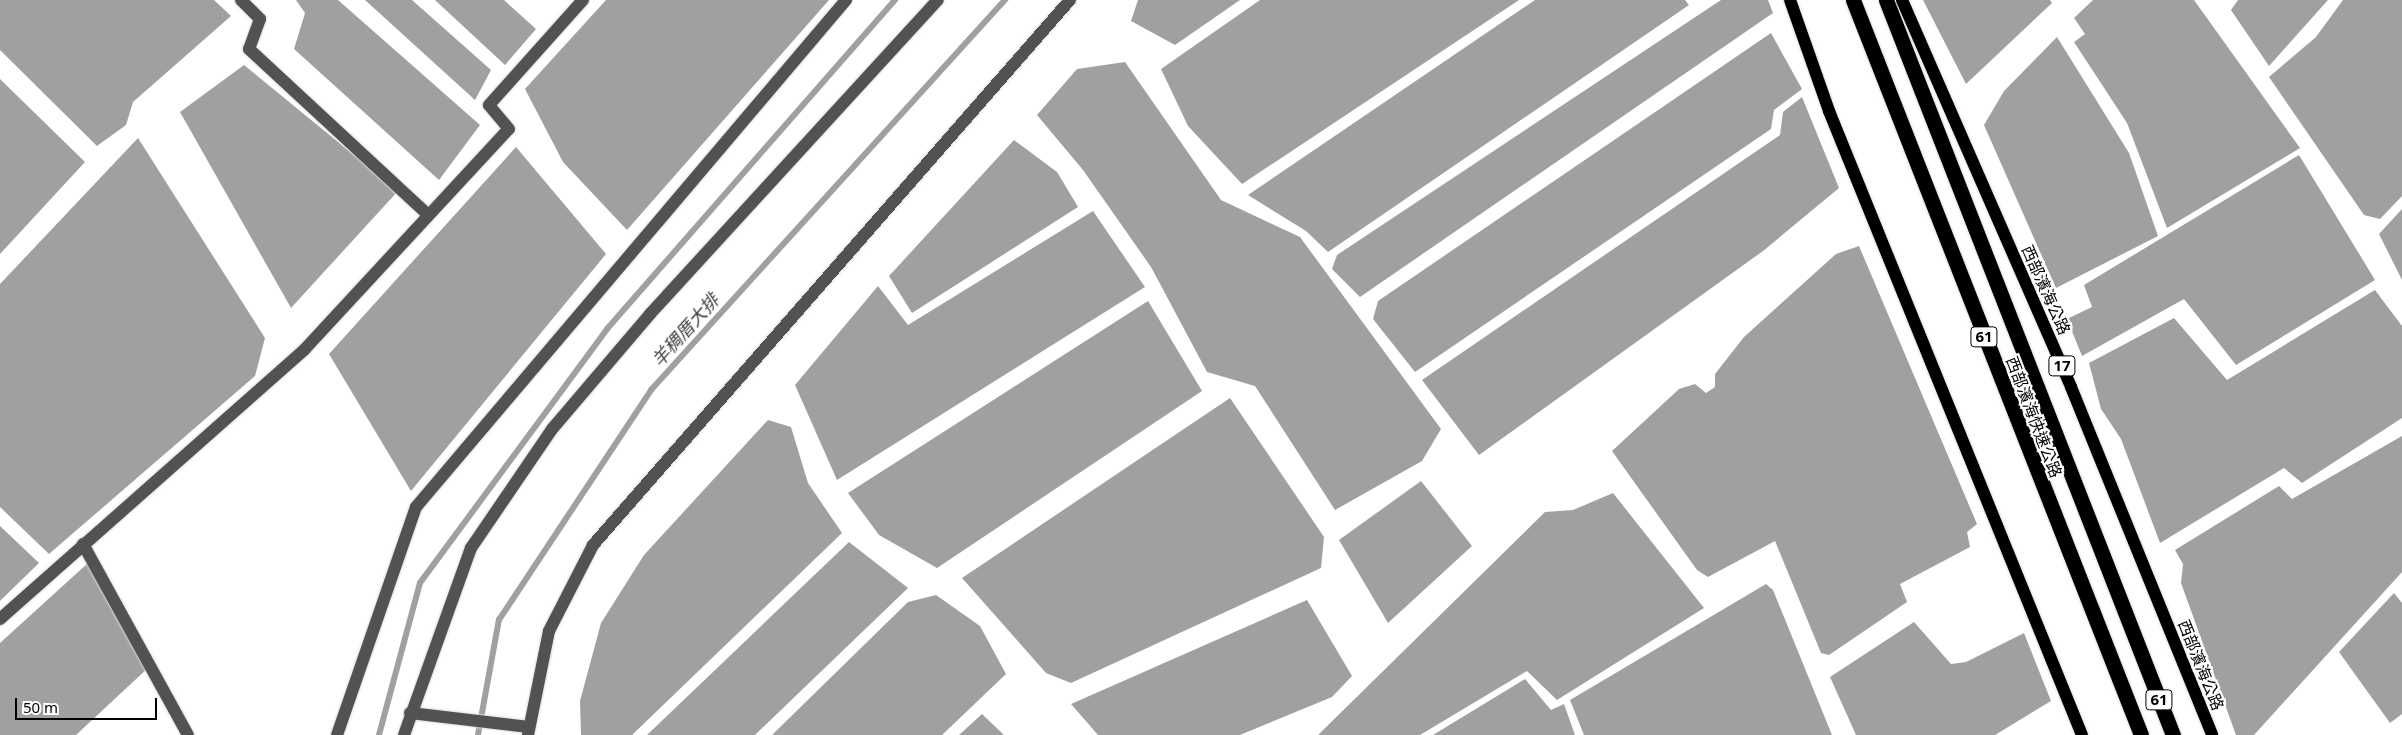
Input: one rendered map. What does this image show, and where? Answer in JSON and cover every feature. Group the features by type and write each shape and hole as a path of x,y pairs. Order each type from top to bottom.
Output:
{"highway":[{"name":"西部濱海快速公路","path":"1852,0 2141,735"},
{"name":"西部濱海快速公路","path":"1886,0 2173,735"}],"main road":[{"path":"1790,0 1833,120 2082,735"},
{"name":"西部濱海公路","path":"1902,0 2072,387 2212,735"}],"street":[{"path":"241,0 260,19 249,49 427,214"},
{"path":"0,619 304,350 427,214 509,129 489,105 583,0"},
{"path":"337,735 416,507 846,0"},
{"path":"404,735 410,713 471,548 553,428 650,314 938,0"},
{"path":"410,713 529,731 549,630 593,545 1070,0"},
{"path":"83,544 188,735"}],"shaded area":[{"path":"0,0 214,0 231,16 133,102 126,125 97,146 0,50"},
{"path":"296,0 338,0 480,125 439,180 294,49 305,13"},
{"path":"365,0 412,0 491,70 475,100"},
{"path":"435,0 504,0 536,29 505,65"},
{"path":"606,0 829,0 627,230 563,162 525,89"},
{"path":"1138,0 1240,0 1175,45 1131,21"},
{"path":"1260,0 1519,0 1242,184 1188,126 1161,69"},
{"path":"1535,0 1685,0 1689,5 1328,252 1306,231 1248,195"},
{"path":"1721,0 1768,0 1773,13 1360,297 1332,269 1337,255"},
{"path":"1923,0 2050,0 2052,3 1966,84"},
{"path":"2093,0 2194,0 2300,148 2167,228 2127,123 2074,42 2085,34 2074,18"},
{"path":"2238,0 2328,0 2269,66 2231,10"},
{"path":"2343,0 2402,0 2402,196 2380,219 2364,215 2269,77 2316,37"},
{"path":"1771,33 1802,89 1774,110 1771,129 1415,372 1373,319 1378,301"},
{"path":"2057,37 2129,153 2158,236 2056,288 1984,125 2004,91"},
{"path":"1125,62 1221,200 1300,237 1441,429 1422,461 1335,510 1255,386 1207,372 1151,267 1083,170 1037,115 1077,69"},
{"path":"244,65 398,191 291,308 180,112"},
{"path":"0,79 85,162 0,254"},
{"path":"1802,97 1839,188 1763,251 1479,455 1422,380 1780,135 1783,112"},
{"path":"138,138 265,338 255,376 49,554 0,507 0,284"},
{"path":"1014,140 1057,172 1078,207 912,313 889,276"},
{"path":"516,147 606,254 411,491 329,354"},
{"path":"2299,155 2375,280 2236,365 2184,299 2082,356 2067,319 2092,307 2084,285"},
{"path":"2402,209 2402,280 2379,234"},
{"path":"1093,211 1145,287 837,480 795,385 878,286 908,325"},
{"path":"1859,246 1977,524 1967,532 1970,547 1900,584 1907,602 1829,655 1821,653 1775,541 1708,577 1697,570 1612,451 1679,389 1695,384 1706,393 1715,387 1715,374 1744,337 1836,254"},
{"path":"2375,290 2402,326 2402,418 2302,483 2284,468 2160,543 2121,439 2101,409 2089,363 2174,318 2227,380"},
{"path":"1148,301 1202,391 937,568 879,535 848,493"},
{"path":"1230,398 1324,537 1321,568 1071,683 1046,673 962,578"},
{"path":"768,420 791,427 808,483 842,533 632,735 581,735 580,701 601,623 644,555"},
{"path":"2402,436 2402,572 2254,735 2236,735 2181,583 2183,564 2175,550 2279,486 2292,499"},
{"path":"1421,481 1472,546 1388,623 1339,540"},
{"path":"1613,493 1704,608 1557,700 1527,671 1420,735 1318,735 1545,512 1573,510"},
{"path":"0,526 39,563 0,601"},
{"path":"849,542 908,588 755,735 647,735"},
{"path":"88,563 149,667 76,735 0,735 0,643"},
{"path":"1766,584 1773,590 1832,735 1584,735 1570,700"},
{"path":"2394,593 2402,603 2402,714 2390,723 2339,652"},
{"path":"936,595 980,626 1006,674 942,735 772,735 908,602"},
{"path":"1307,600 1352,676 1332,697 1240,735 1098,735 1071,704"},
{"path":"1914,622 1951,664 1966,662 2024,633 2051,701 1995,735 1856,735 1830,677"},
{"path":"1525,679 1551,710 1564,704 1575,735 1433,735"},
{"path":"982,714 1004,735 959,735"}],"waterway":[{"path":"379,735 420,583 607,329 895,0"},
{"name":"羊稠厝大排","path":"478,735 499,620 651,390 1005,0"}]}
